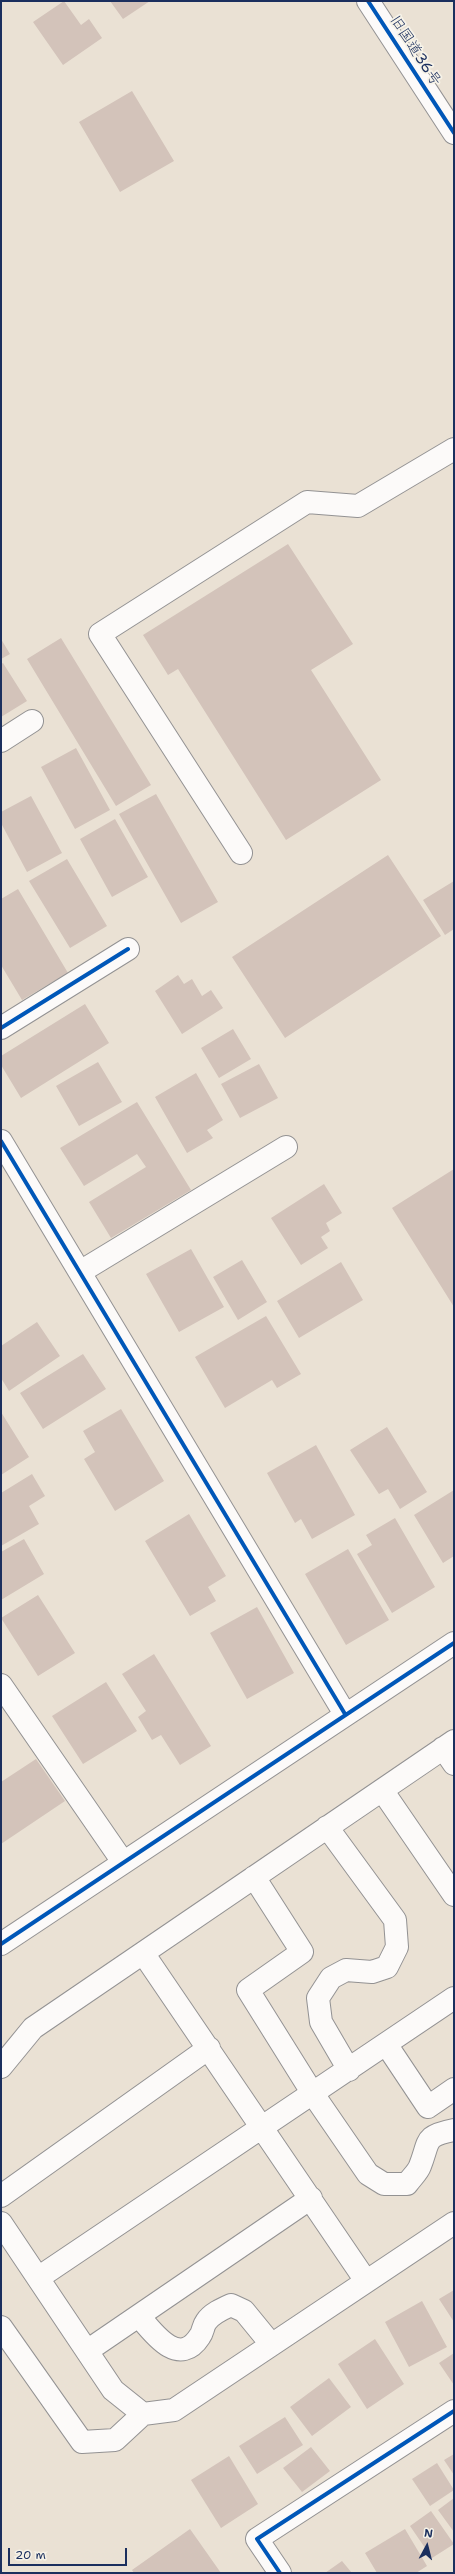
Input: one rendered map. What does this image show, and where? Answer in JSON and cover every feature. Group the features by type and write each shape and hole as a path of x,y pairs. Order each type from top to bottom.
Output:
{"street":[{"name":"旧国道36号","path":"368,1 454,133"},
{"path":"241,853 100,634 307,502 358,506 454,449"},
{"path":"1,740 32,721"},
{"path":"1,1028 128,949"},
{"path":"1,1141 9,1172 80,1272 345,1714"},
{"path":"80,1272 286,1147"},
{"path":"1,1944 454,1643"},
{"path":"1,1685 123,1862"},
{"path":"1,2067 33,2028 382,1790 450,1751"},
{"path":"382,1790 454,1895"},
{"path":"328,1827 395,1920 397,1947 387,1967 372,1972 346,1970 331,1978 318,1998 321,2022 349,2070"},
{"path":"254,1877 302,1952 248,1990 313,2094 368,2174 384,2184 407,2184 420,2167 425,2145 438,2133 454,2130"},
{"path":"143,1953 366,2281"},
{"path":"38,2278 263,2129 454,1998"},
{"path":"386,2044 428,2106 454,2089"},
{"path":"1,2196 209,2048"},
{"path":"87,2351 311,2198"},
{"path":"1,2223 113,2390 143,2414"},
{"path":"1,2327 82,2442 115,2440 143,2414 174,2410 454,2223"},
{"path":"139,2316 162,2344 176,2349 189,2347 200,2336 206,2321 219,2310 231,2305 244,2311 271,2344"},
{"path":"280,2573 257,2539 454,2410"}],"building":[{"path":"64,1 81,25 89,19 102,38 63,65 33,22"},
{"path":"110,1 150,1 123,19"},
{"path":"132,91 174,161 120,192 79,122"},
{"path":"288,544 353,644 311,670 381,780 286,840 178,669 168,675 143,635"},
{"path":"61,638 151,785 116,806 27,659"},
{"path":"1,639 10,654 1,659"},
{"path":"3,663 27,701 1,717 1,664"},
{"path":"76,748 110,810 75,829 41,767"},
{"path":"156,794 218,902 181,923 119,814"},
{"path":"31,796 62,853 27,872 1,823 1,812"},
{"path":"115,819 148,877 112,897 80,839"},
{"path":"388,855 441,936 285,1038 232,957"},
{"path":"67,859 107,926 70,948 29,881"},
{"path":"454,881 454,929 445,935 423,900"},
{"path":"18,889 68,973 22,1000 1,965 1,899"},
{"path":"178,975 184,984 192,979 202,996 211,990 223,1008 182,1034 155,991"},
{"path":"85,1004 109,1043 21,1098 1,1065 1,1056"},
{"path":"233,1029 251,1059 219,1078 201,1048"},
{"path":"98,1062 122,1102 79,1126 56,1086"},
{"path":"259,1064 278,1098 240,1118 221,1084"},
{"path":"196,1073 223,1120 207,1130 213,1138 187,1153 155,1097"},
{"path":"137,1102 191,1190 111,1238 89,1202 146,1167 137,1154 84,1186 60,1148"},
{"path":"454,1169 454,1307 392,1208"},
{"path":"324,1184 342,1213 326,1223 330,1231 321,1237 328,1248 301,1265 271,1218"},
{"path":"191,1249 224,1307 179,1332 146,1274"},
{"path":"242,1260 267,1302 238,1320 213,1277"},
{"path":"341,1262 363,1300 299,1338 277,1301"},
{"path":"266,1316 301,1374 277,1388 272,1380 225,1408 195,1357"},
{"path":"37,1322 60,1356 9,1391 1,1378 1,1346"},
{"path":"83,1354 106,1389 43,1429 20,1393"},
{"path":"121,1409 164,1481 115,1511 84,1459 95,1452 83,1431"},
{"path":"1,1412 29,1457 1,1475"},
{"path":"387,1427 427,1492 400,1509 388,1489 379,1494 350,1450"},
{"path":"316,1445 355,1515 312,1539 301,1519 295,1523 267,1473"},
{"path":"32,1474 45,1496 29,1506 39,1524 1,1546 1,1493"},
{"path":"454,1490 454,1556 443,1563 414,1515"},
{"path":"189,1514 226,1576 208,1587 216,1601 190,1616 145,1541"},
{"path":"395,1518 435,1587 392,1613 357,1554 372,1545 366,1535"},
{"path":"24,1539 44,1574 1,1600 1,1552"},
{"path":"348,1549 389,1620 346,1645 305,1574"},
{"path":"38,1595 75,1653 38,1676 1,1618"},
{"path":"257,1607 294,1673 247,1699 210,1633"},
{"path":"154,1654 211,1746 180,1765 161,1735 152,1740 138,1717 146,1711 122,1674"},
{"path":"106,1682 137,1731 83,1764 52,1716"},
{"path":"36,1759 65,1801 1,1844 1,1782"},
{"path":"454,2290 454,2322 439,2299"},
{"path":"422,2301 447,2347 409,2367 385,2322"},
{"path":"375,2339 404,2384 367,2409 338,2364"},
{"path":"454,2353 454,2385 439,2363"},
{"path":"329,2378 351,2407 312,2436 290,2407"},
{"path":"285,2417 303,2445 257,2474 239,2446"},
{"path":"311,2447 330,2471 302,2492 283,2468"},
{"path":"454,2454 454,2475 444,2460"},
{"path":"229,2456 258,2504 221,2528 191,2480"},
{"path":"437,2463 454,2490 430,2506 412,2479"},
{"path":"454,2498 454,2532 438,2510"},
{"path":"431,2511 454,2544 432,2558 410,2526"},
{"path":"190,2529 221,2573 134,2573 132,2570"},
{"path":"405,2529 427,2566 416,2573 377,2573 365,2553"},
{"path":"342,2561 352,2573 325,2573"}],"cycle path":[{"path":"368,1 454,133"},
{"path":"1,1028 128,949"},
{"path":"1,1141 345,1714"},
{"path":"1,1944 454,1643"},
{"path":"280,2573 257,2539 454,2411"}]}
